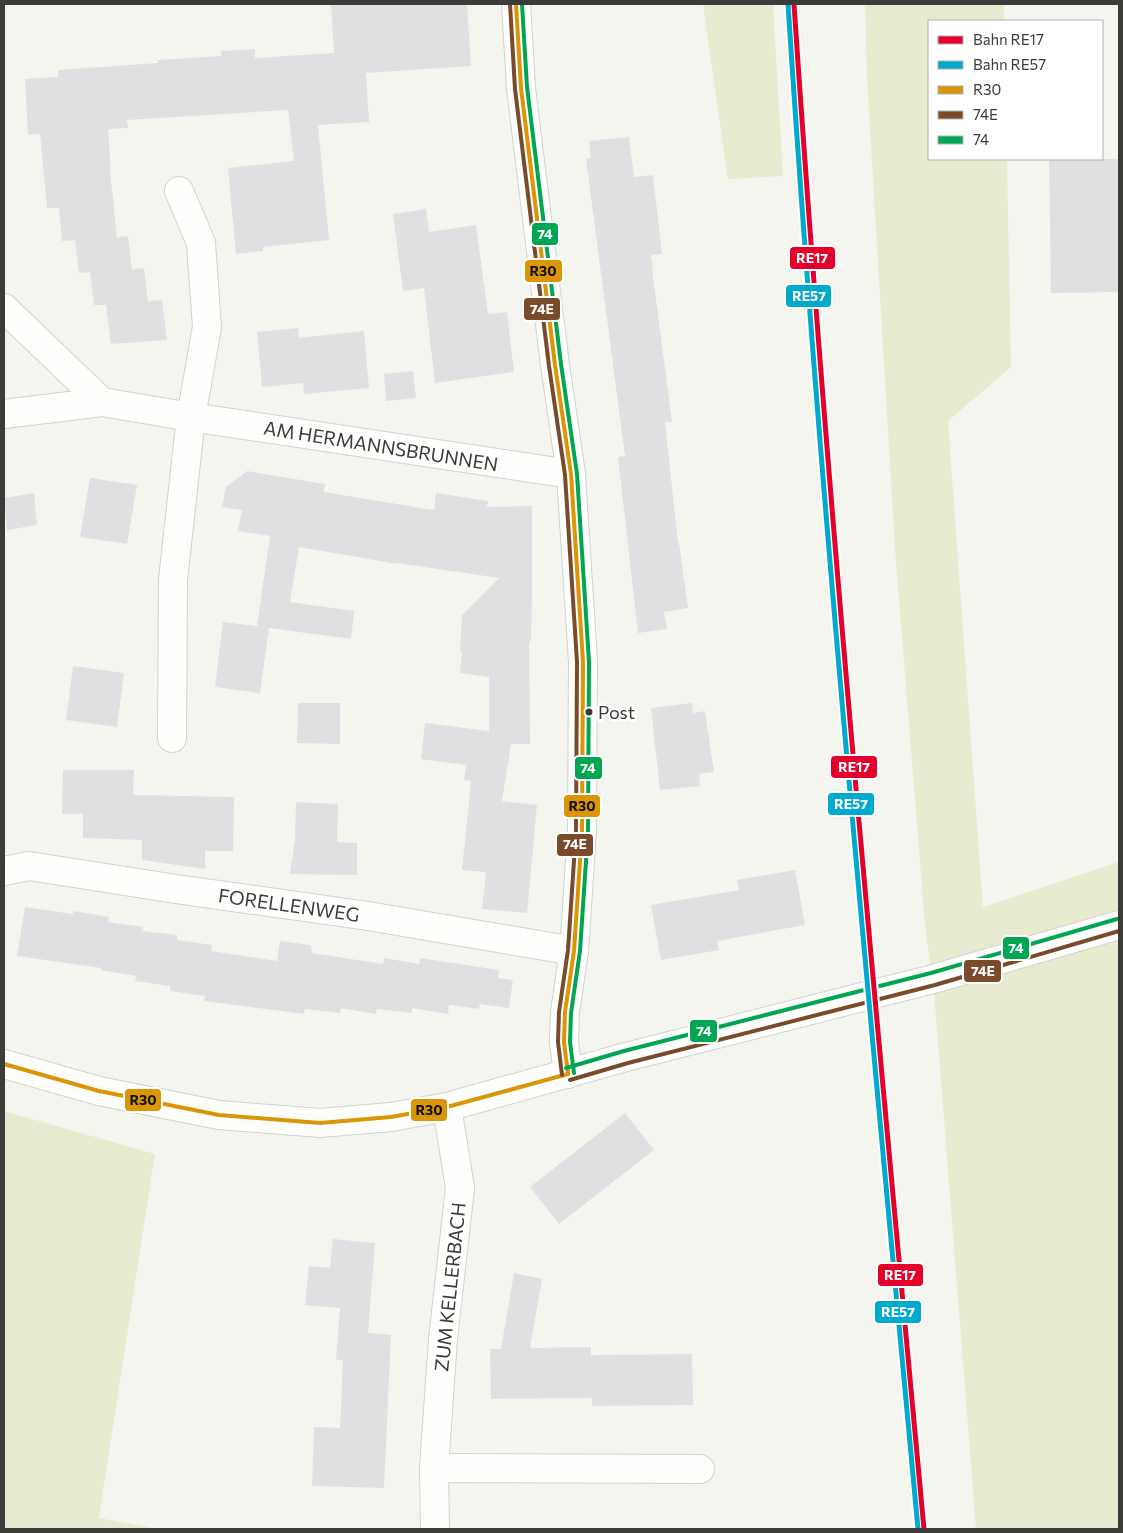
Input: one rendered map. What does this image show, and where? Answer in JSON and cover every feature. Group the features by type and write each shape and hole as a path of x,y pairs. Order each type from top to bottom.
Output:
{"street":[{"path":"516,4 521,88 555,364 571,474 582,662 582,831 574,951 565,1012 564,1042 568,1074"},
{"path":"172,738 173,580 191,418 206,327 201,243 179,191"},
{"path":"4,308 102,402"},
{"name":"AM HERMANNSBRUNNEN","path":"4,414 102,402 191,418 571,474"},
{"name":"FORELLENWEG","path":"4,871 29,866 368,916 574,951"},
{"path":"4,1064 99,1091 219,1116 320,1122 391,1117 447,1107 626,1057 933,979 1119,925"},
{"name":"ZUM KELLERBACH","path":"435,1529 434,1468 443,1339 460,1188 447,1107"},
{"path":"434,1468 700,1469"}],"green space":[{"path":"703,4 773,4 783,176 728,179"},
{"path":"865,4 1004,4 1004,20 928,20 928,160 1007,160 1011,367 948,421 983,907 1119,862 1119,1529 976,1529 934,992 925,925 895,549 867,78"},
{"path":"4,1111 155,1154 99,1518 158,1529 4,1529"}],"building":[{"path":"331,4 467,4 471,66 366,73 369,122 318,125 329,240 263,247 263,251 236,254 228,168 294,161 288,110 127,120 128,128 108,129 117,237 128,236 132,269 144,268 148,301 162,300 167,340 111,344 106,305 94,305 90,272 79,273 75,240 62,241 59,208 47,208 40,134 28,135 25,79 58,77 58,70 158,63 158,60 221,56 221,51 255,49 255,58 334,53"},
{"path":"629,137 634,177 653,175 662,254 651,255 652,269 672,422 665,422 678,543 688,608 664,612 667,629 638,633 618,457 625,456 586,159 591,158 589,141"},
{"path":"1119,159 1119,292 1051,293 1049,160"},
{"path":"426,209 429,232 476,225 488,314 507,312 514,372 435,383 424,288 403,291 393,214"},
{"path":"298,328 299,338 364,331 369,388 304,394 303,383 262,387 257,332"},
{"path":"413,371 416,398 386,401 384,374"},
{"path":"247,471 325,484 324,492 434,510 436,493 488,501 487,507 532,506 532,601 531,641 529,641 530,744 511,744 502,801 537,805 527,913 482,909 486,872 462,870 471,781 464,780 466,765 421,759 425,723 489,731 489,677 460,673 462,615 499,578 397,564 299,547 290,602 354,611 351,639 269,628 260,693 215,687 223,622 257,626 270,536 238,531 242,510 222,507 226,487"},
{"path":"90,478 137,485 127,544 80,537"},
{"path":"34,493 37,525 7,530 4,498"},
{"path":"73,666 124,673 117,727 66,720"},
{"path":"298,703 340,703 340,744 297,743"},
{"path":"692,703 693,713 705,711 714,772 699,774 700,786 660,790 651,708"},
{"path":"63,770 134,770 133,795 234,797 233,851 205,851 205,869 142,860 142,840 83,838 83,814 62,814"},
{"path":"296,802 338,804 337,842 357,843 357,875 290,874 295,840"},
{"path":"795,870 805,925 717,941 719,950 661,960 651,905 739,890 737,880"},
{"path":"25,907 73,914 73,911 109,917 108,922 143,927 142,931 177,935 177,940 212,945 211,951 277,961 280,941 311,945 312,953 383,964 384,958 419,964 420,958 499,970 498,978 513,980 509,1008 480,1004 479,1009 449,1005 448,1014 412,1008 412,1013 377,1009 376,1014 341,1008 340,1013 305,1009 304,1014 204,1001 205,996 170,991 170,986 135,981 136,976 101,970 101,968 17,956"},
{"path":"625,1113 654,1150 559,1224 530,1187"},
{"path":"333,1239 375,1243 368,1333 391,1335 384,1488 312,1486 314,1427 340,1428 343,1360 336,1360 340,1308 305,1305 309,1266 330,1268"},
{"path":"514,1273 542,1279 530,1348 591,1347 591,1355 692,1354 693,1405 592,1406 592,1398 491,1399 490,1349 501,1349"}],"rail line":[{"name":"RE57","path":"788,4 831,577 918,1529"},
{"name":"RE17","path":"794,4 807,195 838,576 924,1529"}],"transit line":[{"name":"74E","path":"510,4 515,89 549,366 565,475 577,662 576,831 568,950 559,1012 558,1042 562,1075"},
{"name":"R30","path":"516,4 521,88 555,365 571,474 583,662 582,831 574,951 565,1012 564,1042 568,1074"},
{"name":"74","path":"522,4 527,87 561,364 577,474 589,662 588,831 580,951 571,1013 570,1042 574,1073"},
{"name":"74","path":"566,1068 624,1051 931,973 1117,919"},
{"name":"74E","path":"570,1080 628,1063 935,985 1119,931"},
{"name":"R30","path":"4,1064 99,1091 219,1115 320,1123 391,1117 447,1107 568,1074"}],"place":[{"name":"Post","path":"589,712"}]}
